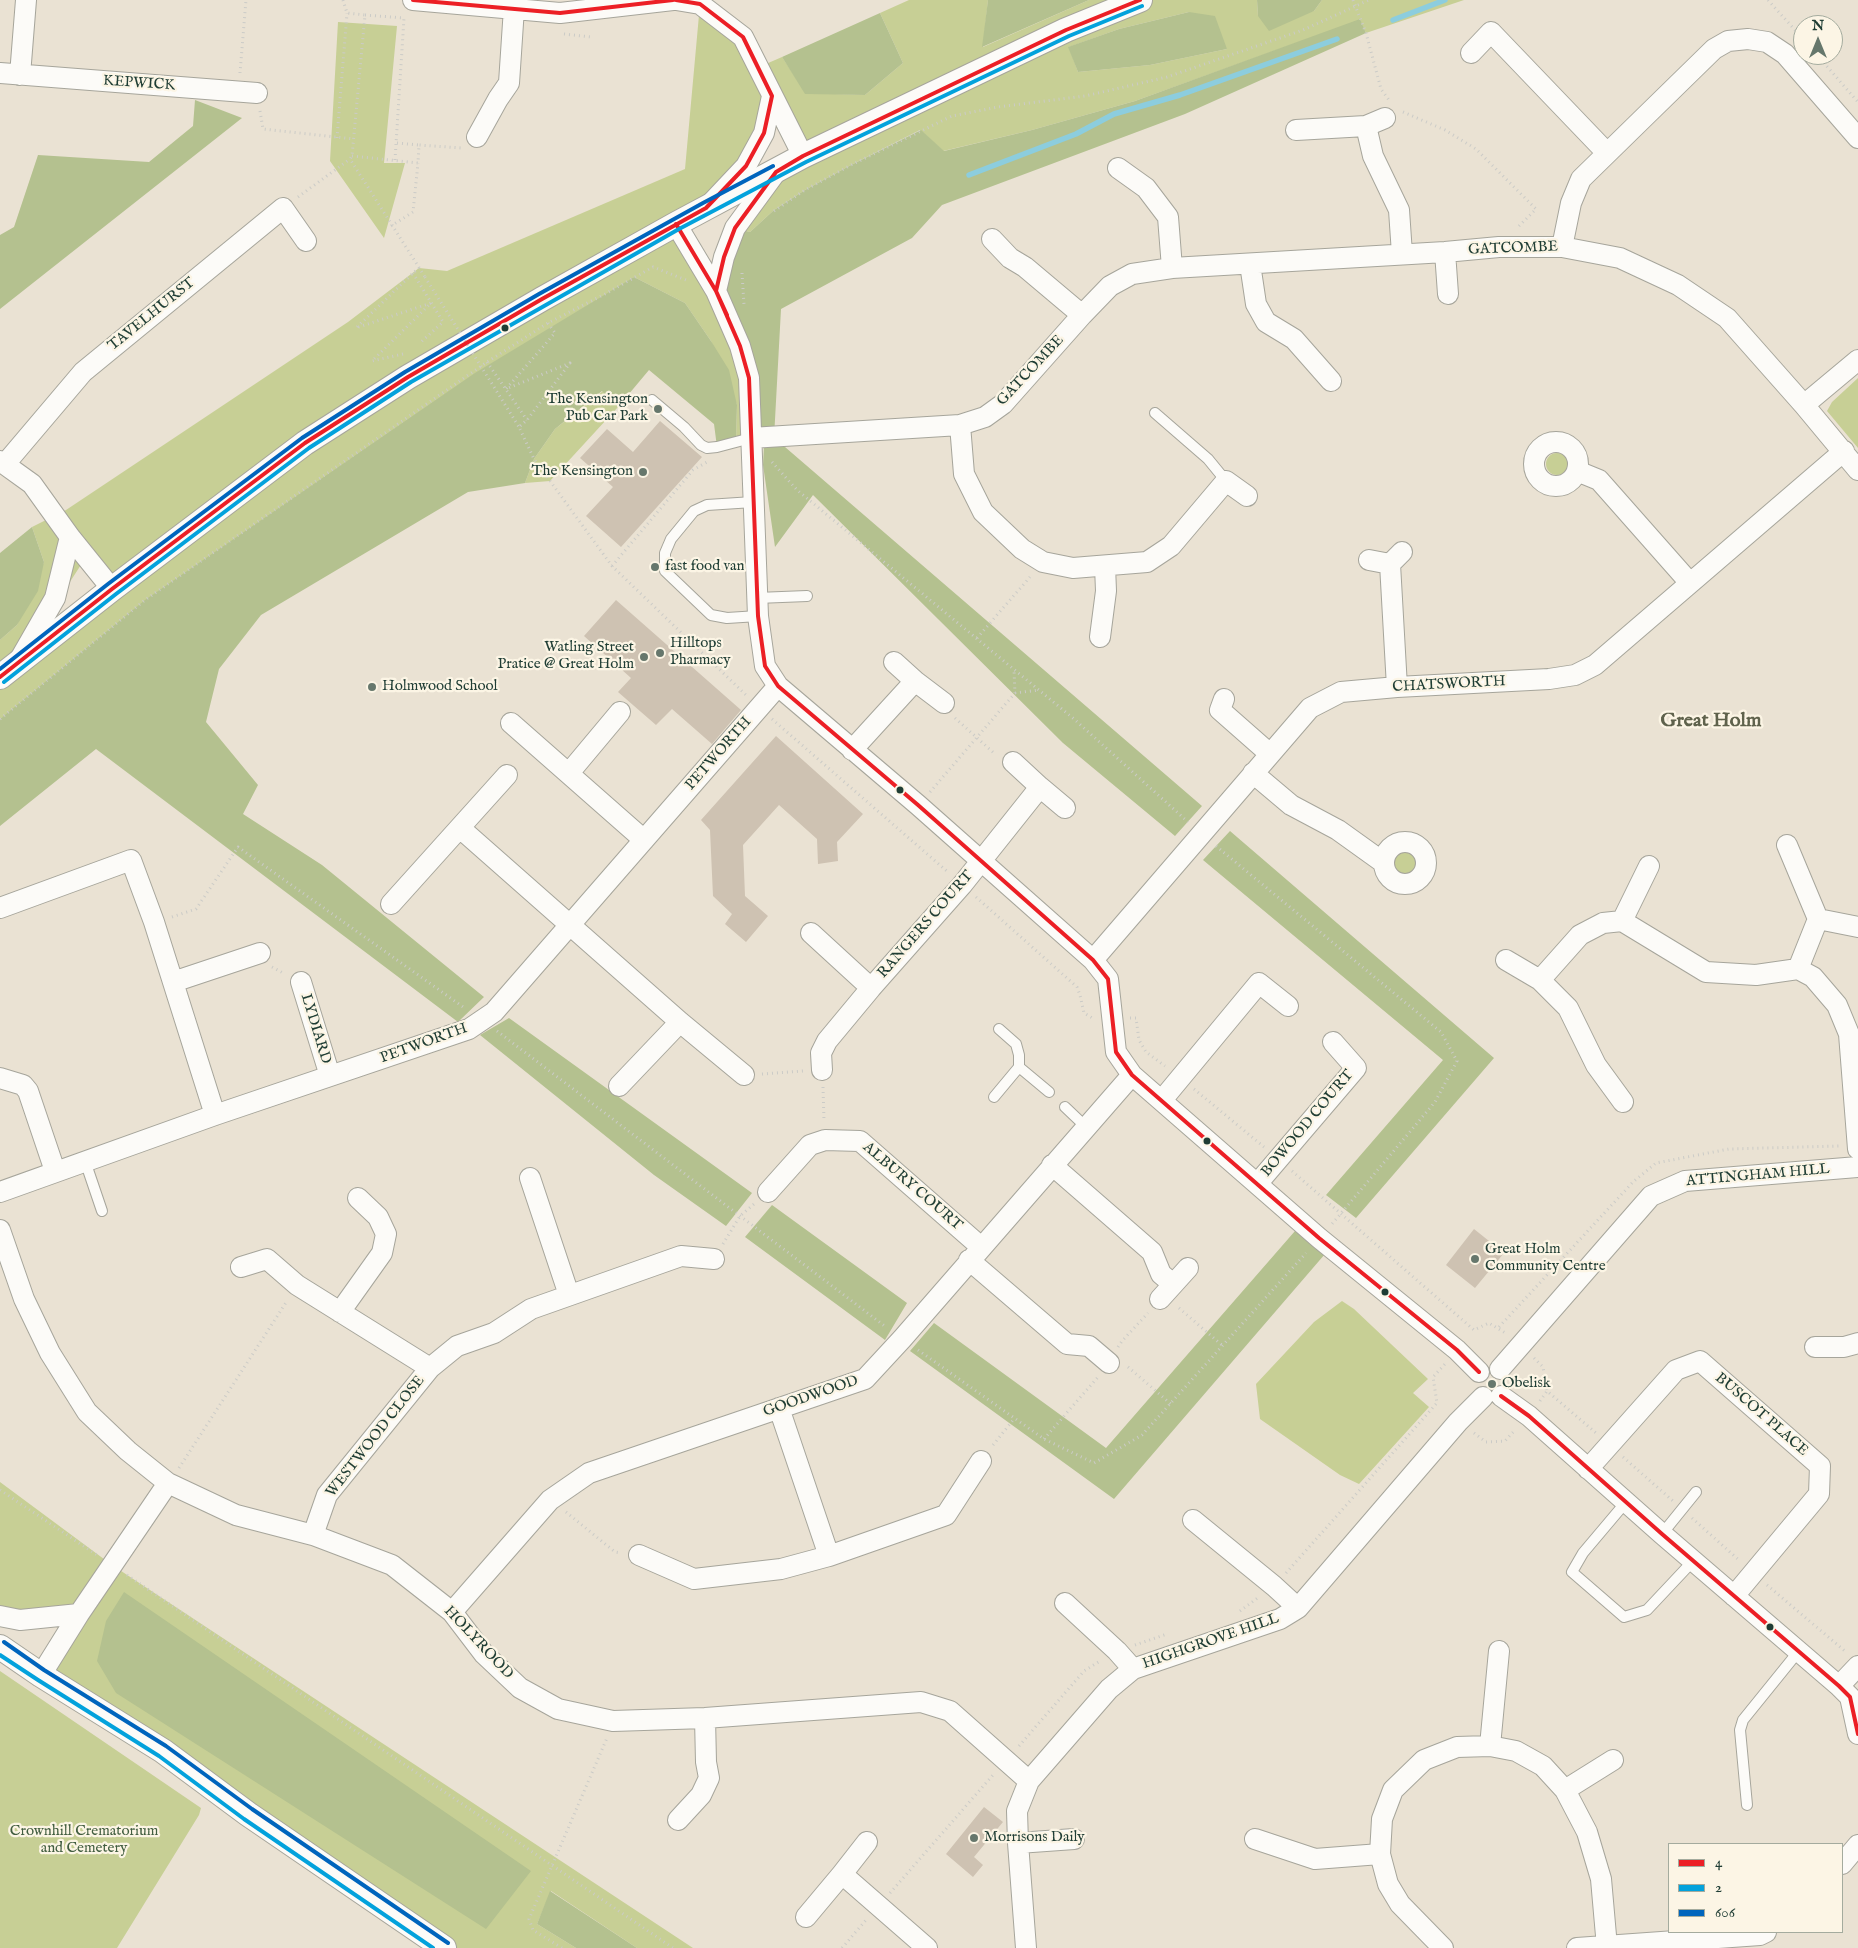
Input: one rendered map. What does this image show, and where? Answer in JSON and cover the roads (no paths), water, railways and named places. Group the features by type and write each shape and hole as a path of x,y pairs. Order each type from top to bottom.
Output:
{"street":[{"path":"20,75 26,0"},
{"path":"414,0 560,13 674,0 701,2 743,37 803,156"},
{"path":"0,677 112,589 305,443 416,373 542,299 803,156 1066,30 1140,0"},
{"path":"478,137 498,99 509,83 514,8"},
{"path":"1471,53 1491,32 1606,152"},
{"path":"1562,247 1570,203 1581,179 1606,152 1714,49 1728,41 1748,39 1767,42 1785,54 1858,138"},
{"name":"KEPWICK","path":"0,73 247,92"},
{"path":"706,208 746,166 764,133 772,96"},
{"path":"1296,130 1384,114 1373,156 1399,210 1402,254"},
{"path":"1118,168 1146,188 1168,217 1172,268"},
{"path":"716,291 724,257 735,228 776,172"},
{"name":"TAVELHURST","path":"3,463 83,372 283,208 306,241"},
{"path":"676,224 716,291 740,346 749,378 758,607 765,666 778,686 918,805 1093,960 1108,979 1116,1052 1132,1075 1320,1238 1457,1350 1479,1372"},
{"path":"992,239 1010,258 1025,267 1082,315"},
{"name":"GATCOMBE","path":"751,438 960,425 985,417 1003,404 1110,286 1132,274 1172,268 1445,252 1499,247 1562,247 1620,258 1678,285 1727,318 1844,451 1858,470"},
{"path":"1445,252 1448,294"},
{"path":"1250,264 1256,304 1266,322 1294,339 1331,381"},
{"path":"1804,405 1858,360"},
{"path":"960,425 964,474 983,512 1022,549 1044,562 1073,568 1146,562 1171,546 1226,481 1247,496"},
{"name":"CHATSWORTH","path":"1093,960 1310,708 1341,692 1549,679 1575,675 1595,665 1844,451"},
{"path":"3,463 32,484 70,537 112,589"},
{"path":"1577,471 1599,480 1690,583"},
{"path":"18,662 55,598 70,537"},
{"path":"1370,560 1396,558 1397,687"},
{"path":"1100,637 1106,592 1104,566"},
{"path":"894,662 944,703"},
{"path":"852,750 915,681"},
{"name":"PETWORTH","path":"0,1192 215,1115 469,1029 494,1012 778,686"},
{"path":"1216,707 1270,754"},
{"path":"569,772 620,712"},
{"path":"511,723 569,772 644,840"},
{"path":"1013,762 1065,808"},
{"path":"1253,773 1291,805 1338,830 1384,863"},
{"path":"391,904 507,775"},
{"name":"RANGERS COURT","path":"822,1070 821,1053 827,1041 980,861 1040,787"},
{"path":"460,828 680,1022 744,1075"},
{"path":"1787,845 1818,919 1798,969"},
{"path":"0,908 131,860 154,922 215,1115"},
{"path":"1622,921 1649,866"},
{"path":"1818,919 1858,927"},
{"path":"1540,980 1580,935 1604,923 1622,921 1706,972 1756,976 1798,969 1813,977 1837,1005 1849,1034 1858,1149"},
{"name":"RANGERS COURT","path":"811,933 871,988"},
{"path":"173,982 255,955"},
{"path":"1506,960 1540,980 1568,1008 1596,1065 1623,1102"},
{"name":"LYDIARD","path":"301,982 330,1076"},
{"path":"1162,1100 1259,983 1288,1006"},
{"path":"619,1086 680,1022"},
{"name":"BOWOOD COURT","path":"1257,1184 1356,1068 1333,1042"},
{"name":"GOODWOOD","path":"452,1612 550,1500 589,1473 864,1379 902,1339 1132,1075"},
{"path":"0,1078 22,1084 28,1091 55,1171"},
{"name":"ALBURY COURT","path":"768,1192 810,1145 825,1140 860,1140 1067,1344 1089,1346 1112,1359"},
{"path":"1052,1165 1152,1252 1166,1292 1188,1268"},
{"name":"ATTINGHAM HILL","path":"1500,1369 1651,1196 1685,1181 1858,1167"},
{"path":"530,1178 570,1295"},
{"path":"340,1312 382,1253 386,1234 378,1217 358,1198"},
{"name":"HOLYROOD","path":"0,1230 28,1308 50,1353 87,1412 128,1451 168,1482 236,1515 313,1535 392,1565 452,1612 484,1654 520,1688 558,1709 614,1721 706,1718 921,1702 950,1712 1029,1781"},
{"name":"WESTWOOD CLOSE","path":"313,1535 327,1495 430,1368 457,1346 494,1333 531,1309 681,1256 714,1259"},
{"name":"WESTWOOD CLOSE","path":"241,1267 267,1259 297,1284 430,1368"},
{"path":"1815,1347 1844,1347 1858,1344"},
{"name":"BUSCOT PLACE","path":"1588,1470 1676,1370 1700,1361 1820,1466 1819,1494 1734,1596"},
{"path":"1492,1396 1507,1388 1508,1382 1500,1369 1487,1368 1479,1372 1476,1377 1476,1388 1529,1416 1588,1470 1798,1652 1840,1686 1850,1697 1858,1734"},
{"name":"HIGHGROVE HILL","path":"1024,1948 1017,1811 1029,1781 1109,1689 1134,1670 1280,1619 1298,1608 1458,1422 1492,1396"},
{"path":"779,1408 829,1556"},
{"path":"639,1555 694,1579 781,1569 829,1556 946,1515 981,1461"},
{"path":"41,1675 79,1614 168,1482"},
{"path":"1193,1520 1298,1608"},
{"path":"1065,1603 1117,1650 1134,1670"},
{"path":"0,1616 20,1620 79,1614"},
{"path":"0,1647 162,1751 248,1814 444,1948"},
{"path":"1490,1746 1499,1651"},
{"path":"1840,1686 1858,1666"},
{"path":"678,1820 701,1795 709,1778 706,1762 706,1718"},
{"path":"1442,1948 1400,1904 1388,1884 1380,1854 1382,1819 1393,1790 1424,1760 1457,1747 1490,1746 1516,1751 1543,1766 1564,1790 1587,1832 1601,1879 1608,1947"},
{"path":"1564,1790 1612,1760"},
{"path":"1018,1843 1074,1840"},
{"path":"1255,1840 1316,1859 1380,1854"},
{"path":"806,1917 867,1842"},
{"path":"1843,1863 1858,1845"},
{"path":"842,1874 927,1948"},
{"path":"1577,1948 1763,1933"}],"lane":[{"path":"652,400 684,427 701,445 707,448 751,438"},
{"path":"1155,413 1208,459 1226,481"},
{"path":"753,502 708,504 694,511 671,539 665,553 665,571 711,615 726,618 758,607 807,596"},
{"path":"994,1097 1019,1067 1019,1055 1016,1044 999,1029"},
{"path":"1019,1067 1048,1092"},
{"path":"1065,1107 1086,1126"},
{"path":"85,1161 102,1211"},
{"path":"1662,1534 1696,1492"},
{"path":"1626,1502 1583,1553 1572,1572 1624,1617 1648,1610 1693,1561"},
{"path":"1747,1805 1740,1730 1743,1720 1798,1652"}],"waterway":[{"path":"1393,20 1445,0"},
{"path":"969,175 1076,134 1114,114 1180,95 1337,39"}],"place":[{"name":"The Kensington Pub Car Park","path":"658,409"},
{"name":"The Kensington","path":"643,472"},
{"name":"fast food van","path":"655,567"},
{"name":"Hilltops Pharmacy","path":"660,653"},
{"name":"Watling Street Pratice @ Great Holm","path":"644,657"},
{"name":"Holmwood School","path":"372,687"},
{"name":"Great Holm Community Centre","path":"1475,1259"},
{"name":"Obelisk","path":"1492,1384"},
{"name":"Morrisons Daily","path":"974,1838"}],"district":[{"name":"Great Holm","path":"1711,722"}],"park label":[{"name":"Crownhill Crematorium and Cemetery","path":"84,1840"}]}
